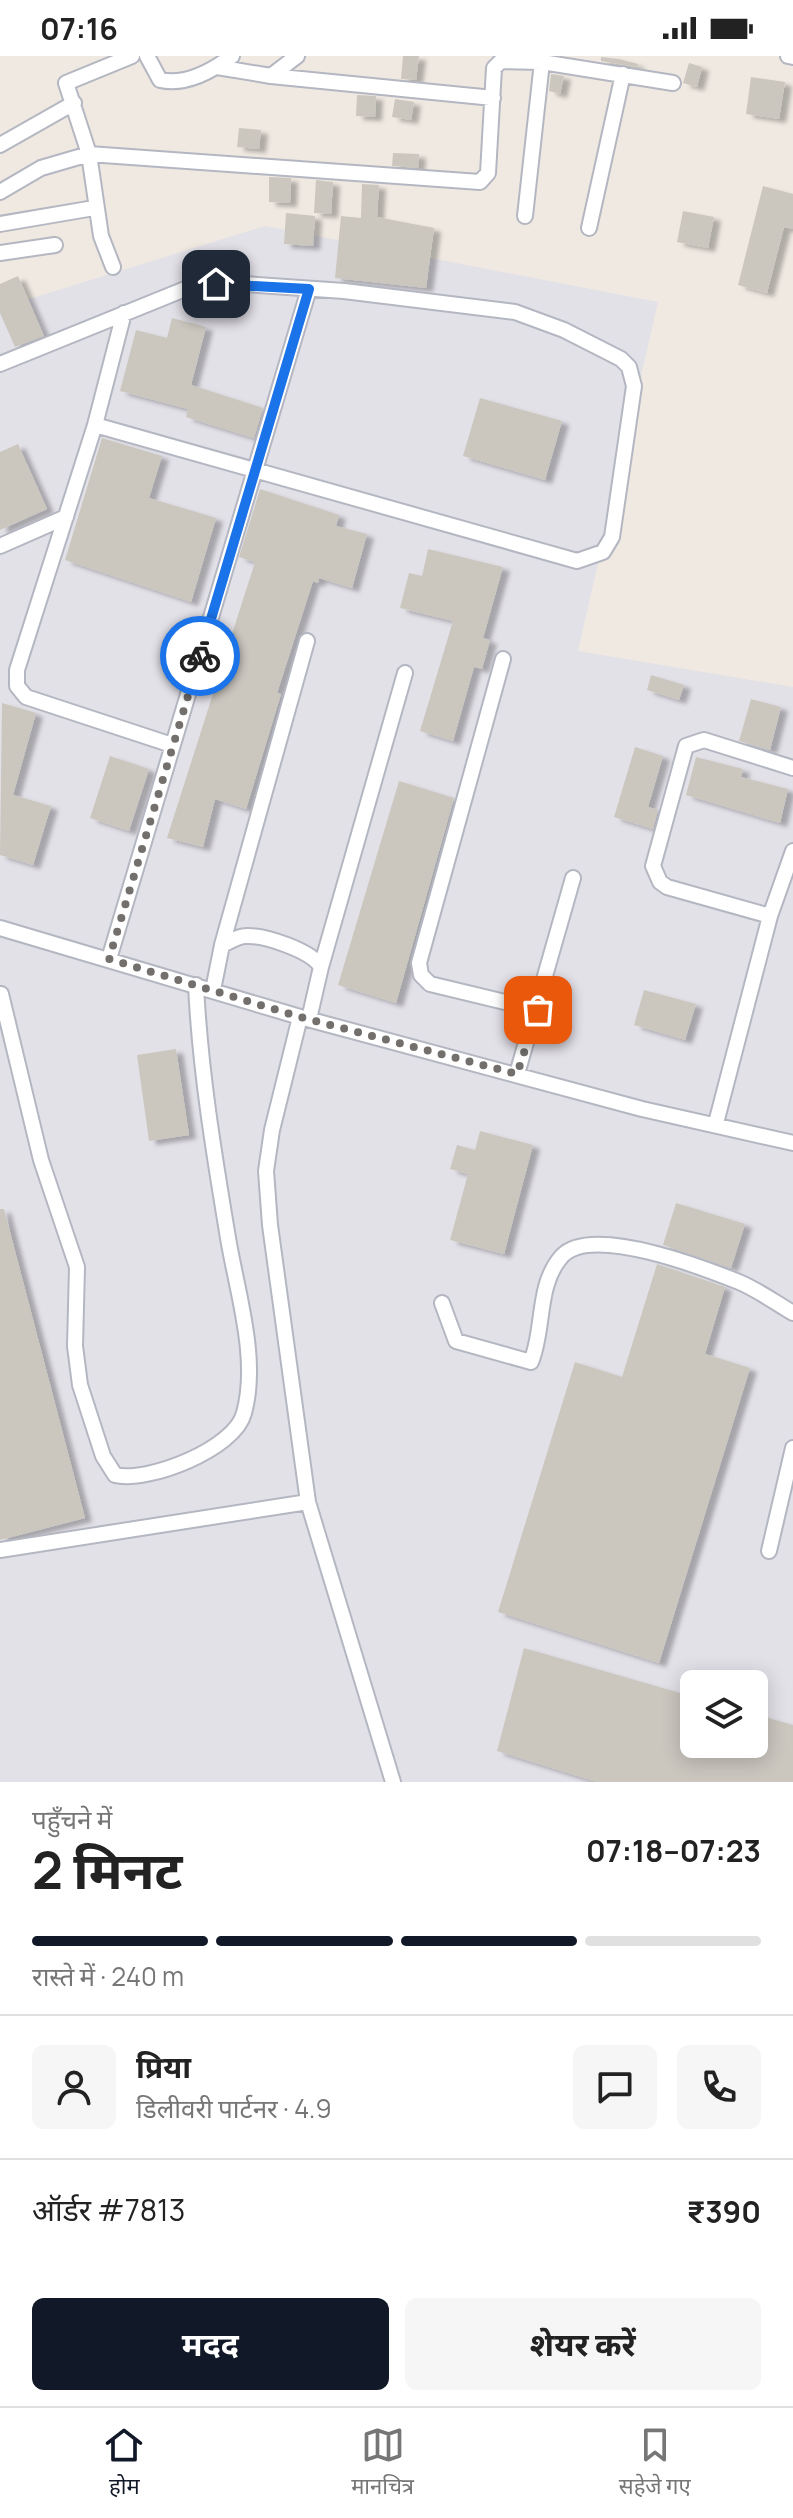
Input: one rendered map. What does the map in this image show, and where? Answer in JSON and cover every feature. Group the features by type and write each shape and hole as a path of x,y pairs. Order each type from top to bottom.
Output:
{"street":[{"path":"113,267 94,208 89,154 66,83 132,56"},
{"path":"147,56 160,80 172,83 217,67 232,56"},
{"path":"271,76 297,56"},
{"path":"0,192 41,168 89,154 480,182 488,173 497,64 507,60 578,61 623,74 673,83"},
{"path":"525,216 542,62"},
{"path":"217,67 271,76 493,98"},
{"path":"589,228 623,74"},
{"path":"0,145 74,103"},
{"path":"0,224 94,208"},
{"path":"0,253 55,245"},
{"path":"0,364 190,287 216,284 309,289 515,312 564,330 621,359 629,367 634,386 612,537 603,552 577,561 95,425"},
{"path":"109,959 309,289"},
{"path":"124,313 95,425 17,670 17,686 26,697 172,745"},
{"path":"0,546 66,517"},
{"path":"213,990 222,945 307,641"},
{"path":"503,659 419,963 421,975 430,984 538,1010"},
{"path":"393,1782 308,1502 270,1225 266,1171 272,1130 405,673"},
{"path":"770,916 667,887 660,882 653,866 686,746 704,740 793,768"},
{"path":"716,1123 770,916 793,851"},
{"path":"517,1074 538,1010 573,878"},
{"path":"0,928 304,1018 642,1109 716,1123 793,1143"},
{"path":"222,945 246,936 255,937 312,955 321,967"},
{"path":"1,994 41,1160 77,1267 75,1346 80,1385 103,1456 115,1475 131,1478 191,1458 233,1436 247,1402 245,1340 202,1067 196,985"},
{"path":"442,1303 456,1341 531,1362 545,1287 562,1257 574,1247 601,1244 646,1251 741,1283 793,1313"},
{"path":"769,1551 793,1448"},
{"path":"0,1550 308,1502"}],"shaded area":[{"path":"265,226 658,302 578,651 793,687 793,1782 0,1782 0,308"}],"building":[{"path":"403,56 419,56 416,80 401,79"},
{"path":"601,57 638,64 637,67 601,61"},
{"path":"689,63 702,67 697,87 683,83"},
{"path":"551,74 564,76 560,94 549,91"},
{"path":"751,77 785,82 779,119 746,114"},
{"path":"357,95 376,96 375,117 356,116"},
{"path":"395,99 414,102 411,120 392,117"},
{"path":"239,128 261,130 259,149 237,147"},
{"path":"393,153 419,154 418,168 392,166"},
{"path":"269,177 291,178 290,203 269,202"},
{"path":"316,180 333,182 331,214 314,213"},
{"path":"362,184 379,185 377,217 434,228 426,288 335,278 341,216 361,218"},
{"path":"763,186 793,194 793,229 784,227 767,293 738,285"},
{"path":"683,211 714,217 708,248 677,242"},
{"path":"286,213 315,216 313,246 284,244"},
{"path":"18,276 44,336 15,347 0,313 0,284"},
{"path":"172,318 206,327 191,385 263,408 254,438 186,417 188,409 120,391 136,330 167,338"},
{"path":"480,398 562,421 545,480 463,456"},
{"path":"102,438 162,456 149,498 216,518 191,602 65,560"},
{"path":"18,444 47,509 0,530 0,452"},
{"path":"260,489 339,515 336,526 367,534 352,588 319,578 318,583 313,581 277,693 281,694 246,809 215,799 203,847 167,838 255,562 239,557"},
{"path":"428,549 503,567 483,638 490,640 482,669 474,667 453,741 420,731 453,621 400,608 409,573 422,576"},
{"path":"651,675 684,685 679,700 647,690"},
{"path":"751,699 781,707 770,750 739,741"},
{"path":"2,703 36,713 13,795 51,806 33,865 0,855"},
{"path":"635,747 663,756 648,807 658,810 653,829 614,817"},
{"path":"110,756 149,769 129,831 90,818"},
{"path":"696,757 743,769 741,777 788,789 780,823 686,795"},
{"path":"399,781 454,798 396,1003 338,985"},
{"path":"644,990 696,1004 685,1040 634,1025"},
{"path":"176,1049 189,1135 149,1141 137,1055"},
{"path":"480,1131 533,1145 504,1254 450,1240 468,1174 450,1169 457,1145 475,1150"},
{"path":"676,1203 745,1224 731,1268 663,1245"},
{"path":"0,1209 4,1209 85,1518 0,1540"},
{"path":"657,1264 725,1287 705,1354 750,1368 659,1663 498,1612 575,1362 622,1377"},
{"path":"524,1648 680,1693 680,1758 768,1758 768,1718 793,1725 793,1782 597,1782 497,1751"}],"way so far":[{"path":"200,656 132,873 109,959 300,1017 517,1074 538,1010"}],"route":[{"path":"200,656 309,289 216,284"}]}
